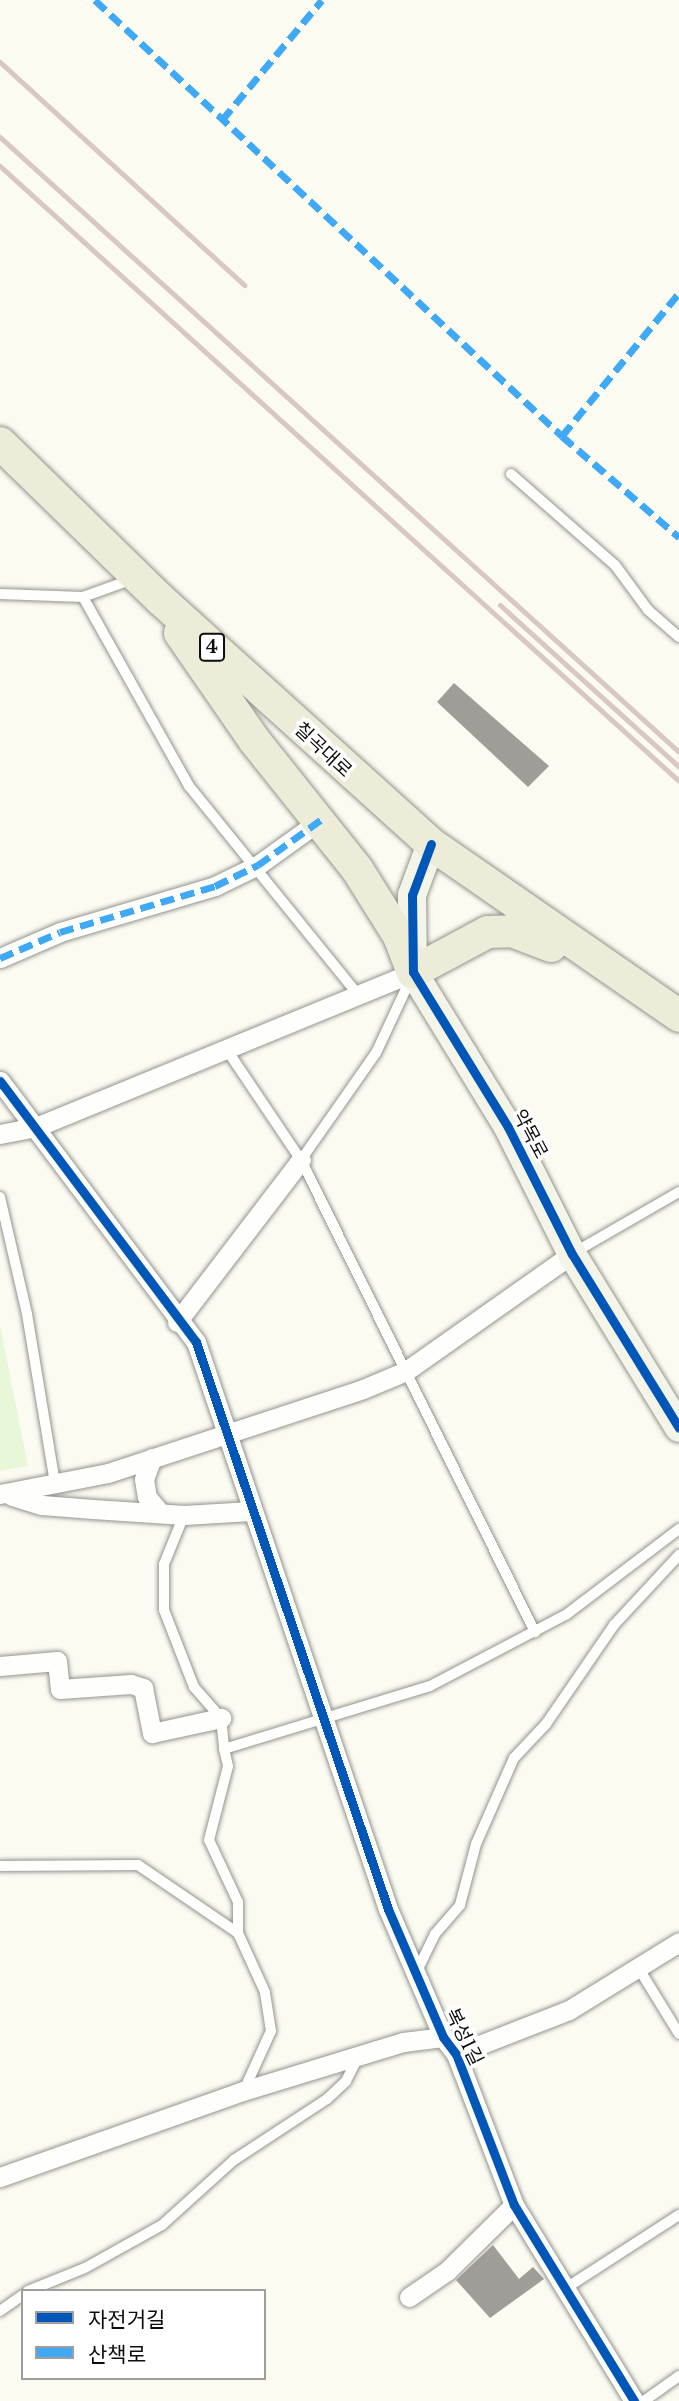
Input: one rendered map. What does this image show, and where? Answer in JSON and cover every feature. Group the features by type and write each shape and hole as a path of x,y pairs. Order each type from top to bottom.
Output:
{"main road":[{"name":"칠곡대로","path":"0,443 160,599 431,844 679,1016"},
{"path":"160,599 254,740 322,819 399,936 413,972 461,943 488,932 512,931 631,985"}],"street":[{"path":"0,958 60,932 215,886 258,865 322,819"},
{"path":"0,1134 36,1128 359,997 413,972 412,895 431,844"},
{"name":"약목로","path":"413,972 508,1127 572,1254 679,1428"},
{"name":"복성1길","path":"0,1082 177,1322 196,1342 303,1668 416,1974 443,2037 456,2054 514,2206 634,2401"},
{"path":"177,1322 301,1160"},
{"path":"2,1494 152,1458 406,1371 572,1254"},
{"path":"152,1458 144,1479 147,1497 158,1510"},
{"path":"2,1494 42,1505 158,1510 184,1515 251,1511"},
{"path":"0,1667 57,1661 60,1689 131,1684 143,1688 152,1733 221,1718"},
{"path":"456,2054 569,2010 679,1942"},
{"path":"0,2177 243,2091 359,2055 443,2037"},
{"path":"409,2297 447,2271 514,2206"}],"lane":[{"path":"510,474 615,565 648,610 679,637"},
{"path":"0,594 83,597 137,577"},
{"path":"83,597 189,786 258,865 359,997"},
{"path":"301,1160 376,1053 413,972"},
{"path":"227,1050 301,1160 535,1632"},
{"path":"572,1254 679,1192"},
{"path":"0,1197 55,1483"},
{"path":"184,1515 164,1564 164,1610 189,1678 221,1718 228,1766 209,1840 238,1902 238,1933 265,1992 271,2031 243,2091"},
{"path":"225,1749 324,1722 430,1686 535,1632 679,1529"},
{"path":"416,1974 435,1934 460,1905 476,1844 514,1758 546,1724 614,1625 679,1555"},
{"path":"0,1866 138,1865 238,1933"},
{"path":"639,1969 679,2034"},
{"path":"33,2289 85,2268 162,2225 234,2161 327,2099 346,2081 359,2055"},
{"path":"566,2288 679,2215"},
{"path":"0,2311 21,2296"},
{"path":"644,2401 679,2376"}],"green space":[{"path":"0,1325 28,1466 0,1471"}],"building":[{"path":"454,683 549,766 528,787 437,702"},
{"path":"493,2245 519,2279 533,2267 544,2279 490,2318 456,2280"}],"railway":[{"path":"0,62 244,285"},
{"path":"0,137 679,752"},
{"path":"0,166 679,781"},
{"path":"500,605 679,767"}],"marked path":[{"path":"95,0 562,436 679,537"},
{"path":"222,120 322,0"},
{"path":"562,436 679,293"},
{"path":"0,958 60,932 215,886 258,865 322,819"}],"cycle path":[{"path":"431,844 412,895 413,972 508,1127 572,1254 679,1428"},
{"path":"0,1081 196,1342 388,1909 443,2037 456,2054 514,2205 634,2401"}]}
